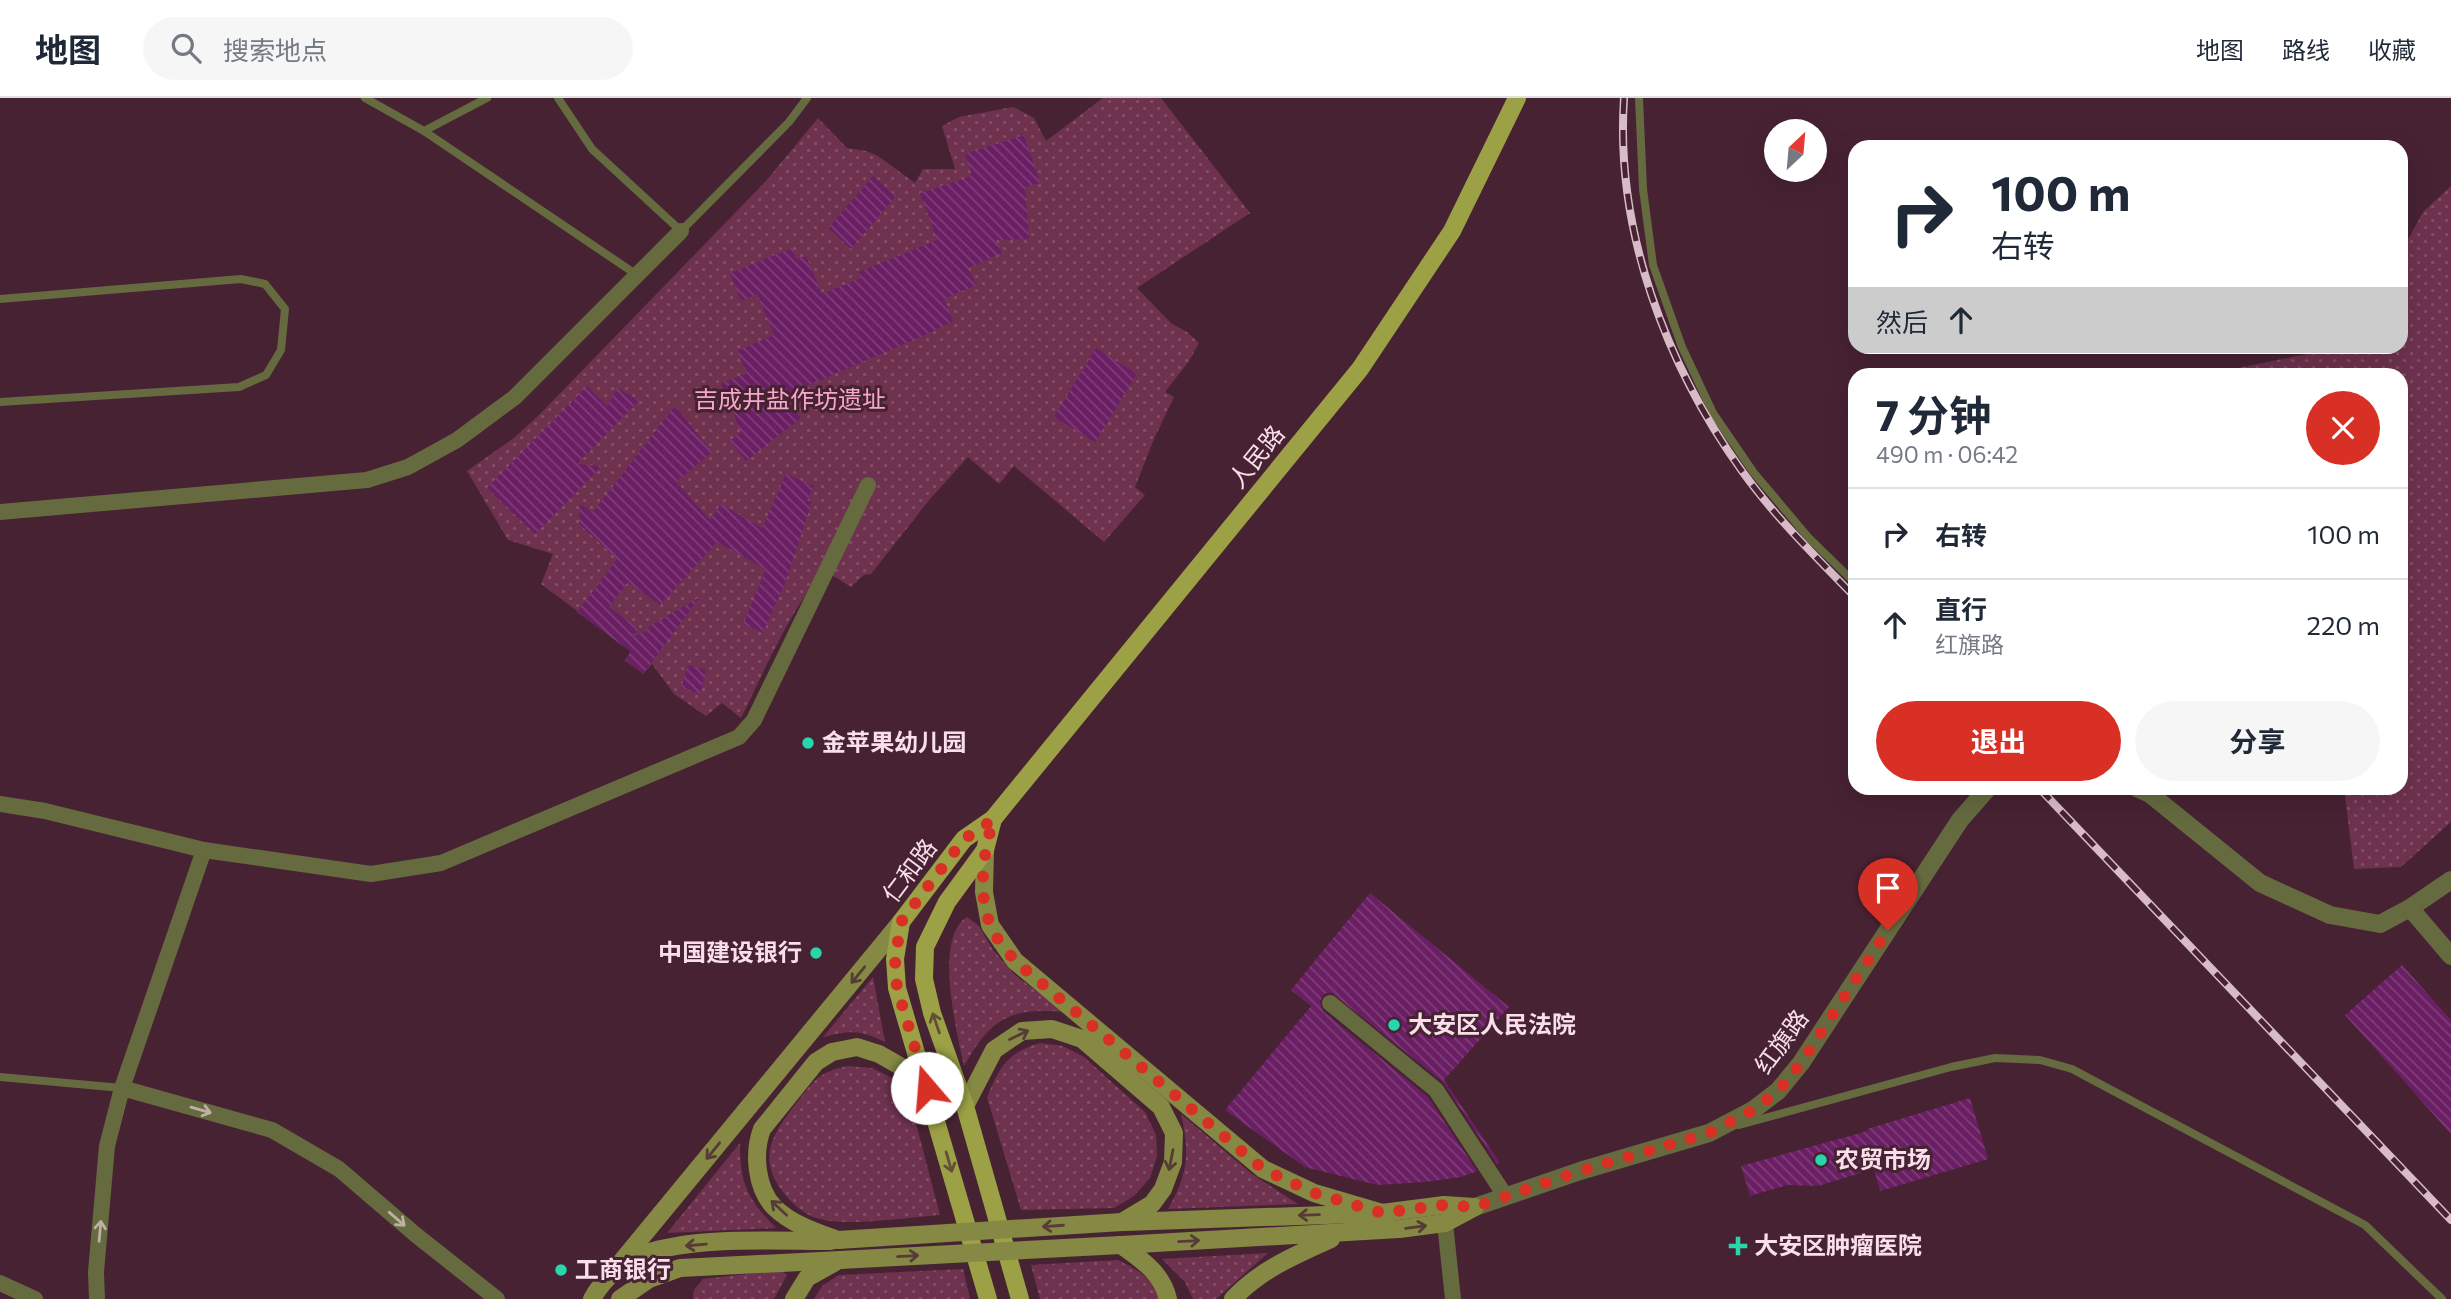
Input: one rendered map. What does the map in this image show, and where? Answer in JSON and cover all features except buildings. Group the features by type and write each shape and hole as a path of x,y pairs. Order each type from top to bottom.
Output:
{"main road":[{"name":"人民路","path":"993,820 1360,369 1452,231 1517,98"},
{"name":"仁和路","path":"993,820 985,850 947,902 925,947 924,979 932,1013 965,1106 1020,1299"},
{"name":"仁和路","path":"988,1299 897,988 895,960 901,922 964,839 993,820"},
{"path":"985,850 984,892 990,925 1015,961 1263,1169 1314,1193 1382,1213"},
{"path":"593,1299 597,1290 901,922"},
{"path":"965,1106 994,1051 1022,1031 1052,1029 1083,1039 1161,1107 1174,1133 1173,1161 1163,1189 1152,1204 1122,1222"},
{"path":"838,1240 798,1224 773,1206 762,1185 757,1164 757,1142 762,1129 816,1062 832,1052 857,1047 879,1054 900,1066 934,1109"},
{"path":"617,1268 643,1254 675,1247 737,1241 838,1240 1122,1222 1382,1213 1444,1205 1475,1207"},
{"path":"620,1299 649,1279 680,1268 1341,1234 1445,1223 1475,1207"},
{"path":"1233,1299 1248,1283 1280,1263 1341,1234"},
{"path":"1121,1245 1146,1263 1164,1284 1168,1299"},
{"path":"794,1299 807,1278 840,1260"}],"street":[{"path":"0,512 367,480 408,467 457,440 516,397 681,231"},
{"path":"0,804 45,811 204,849 371,874 441,863 739,737 754,720 867,485"},
{"name":"红旗路","path":"1475,1207 1580,1171 1709,1133 1753,1110 1778,1091 1801,1063 1960,820 1981,795"},
{"path":"2151,795 2260,883 2330,915 2379,924 2410,908 2451,880"},
{"path":"97,1299 96,1272 107,1146 122,1088 204,849"},
{"path":"2410,908 2451,956"},
{"path":"1330,1003 1436,1090 1506,1198"},
{"path":"122,1088 272,1130 339,1169 415,1235 497,1299"},
{"path":"1445,1223 1454,1299"},
{"path":"0,1283 35,1299"}],"lane":[{"path":"365,98 424,131 637,275"},
{"path":"424,131 487,98"},
{"path":"558,98 592,149 681,231 789,122 807,98"},
{"path":"1639,98 1643,188 1653,265 1682,347 1713,413 1754,473 1808,537 1848,576"},
{"path":"0,299 241,279 265,284 285,309 281,350 266,375 239,387 0,402"},
{"path":"1709,1133 1995,1058 2040,1060 2072,1069 2365,1225 2442,1299"},
{"path":"0,1077 122,1088"}],"green space":[{"name":"吉成井盐作坊遗址","path":"1103,98 1161,98 1250,213 1137,288 1171,323 1199,343 1165,392 1174,397 1135,487 1145,495 1104,542 1014,466 999,484 968,457 930,499 871,574 864,575 851,587 827,572 816,582 792,617 741,718 722,703 706,716 674,694 652,664 643,674 625,660 631,651 541,584 553,554 508,540 467,471 514,438 540,414 766,181 818,118 847,148 878,156 915,183 923,169 955,169 942,126 959,117 1013,107 1034,118 1046,141"},
{"path":"2451,186 2451,822 2401,867 2354,869 2345,795 2408,795 2408,368 2238,368 2307,354 2408,354 2408,239 2423,212"},
{"path":"967,917 979,926 993,950 1015,975 1064,1012 1015,1014 993,1027 983,1037 964,1066 953,1010 949,965 951,944 957,928"},
{"path":"873,977 885,1042 855,1032 823,1037"},
{"path":"1040,1043 1063,1046 1084,1057 1145,1112 1156,1135 1157,1156 1150,1178 1134,1196 1114,1208 1021,1210 987,1097 1006,1062 1020,1051"},
{"path":"848,1066 872,1068 892,1078 910,1100 940,1215 855,1222 823,1220 803,1211 783,1192 775,1180 769,1157 779,1127 816,1079 829,1071"},
{"path":"1181,1114 1252,1174 1298,1204 1168,1209 1180,1185 1185,1163 1186,1140"},
{"path":"740,1143 747,1190 758,1208 776,1228 667,1233"},
{"path":"1268,1253 1216,1299 1193,1299 1185,1282 1162,1259"},
{"path":"1118,1260 1144,1275 1161,1299 1040,1299 1031,1265"},
{"path":"963,1269 970,1299 814,1299 822,1286 839,1275"},
{"path":"782,1271 787,1275 774,1299 693,1299 694,1290 703,1279"}],"railway":[{"path":"1624,98 1623,148 1637,246 1669,341 1690,387 1742,471 1782,521 1848,590"},
{"path":"2046,795 2451,1220"}],"place":[{"name":"金苹果幼儿园","path":"808,743"},
{"name":"中国建设银行","path":"816,953"},
{"name":"大安区人民法院","path":"1394,1025"},
{"name":"农贸市场","path":"1821,1160"},
{"name":"大安区肿瘤医院","path":"1738,1246"},
{"name":"工商银行","path":"561,1270"}],"route":[{"path":"927,1088 897,988 895,960 901,922 964,839 993,820 985,850 984,892 990,925 1015,961 1263,1169 1314,1193 1382,1213 1444,1205 1475,1207 1580,1171 1709,1133 1753,1110 1778,1091 1801,1063 1888,930"}]}
